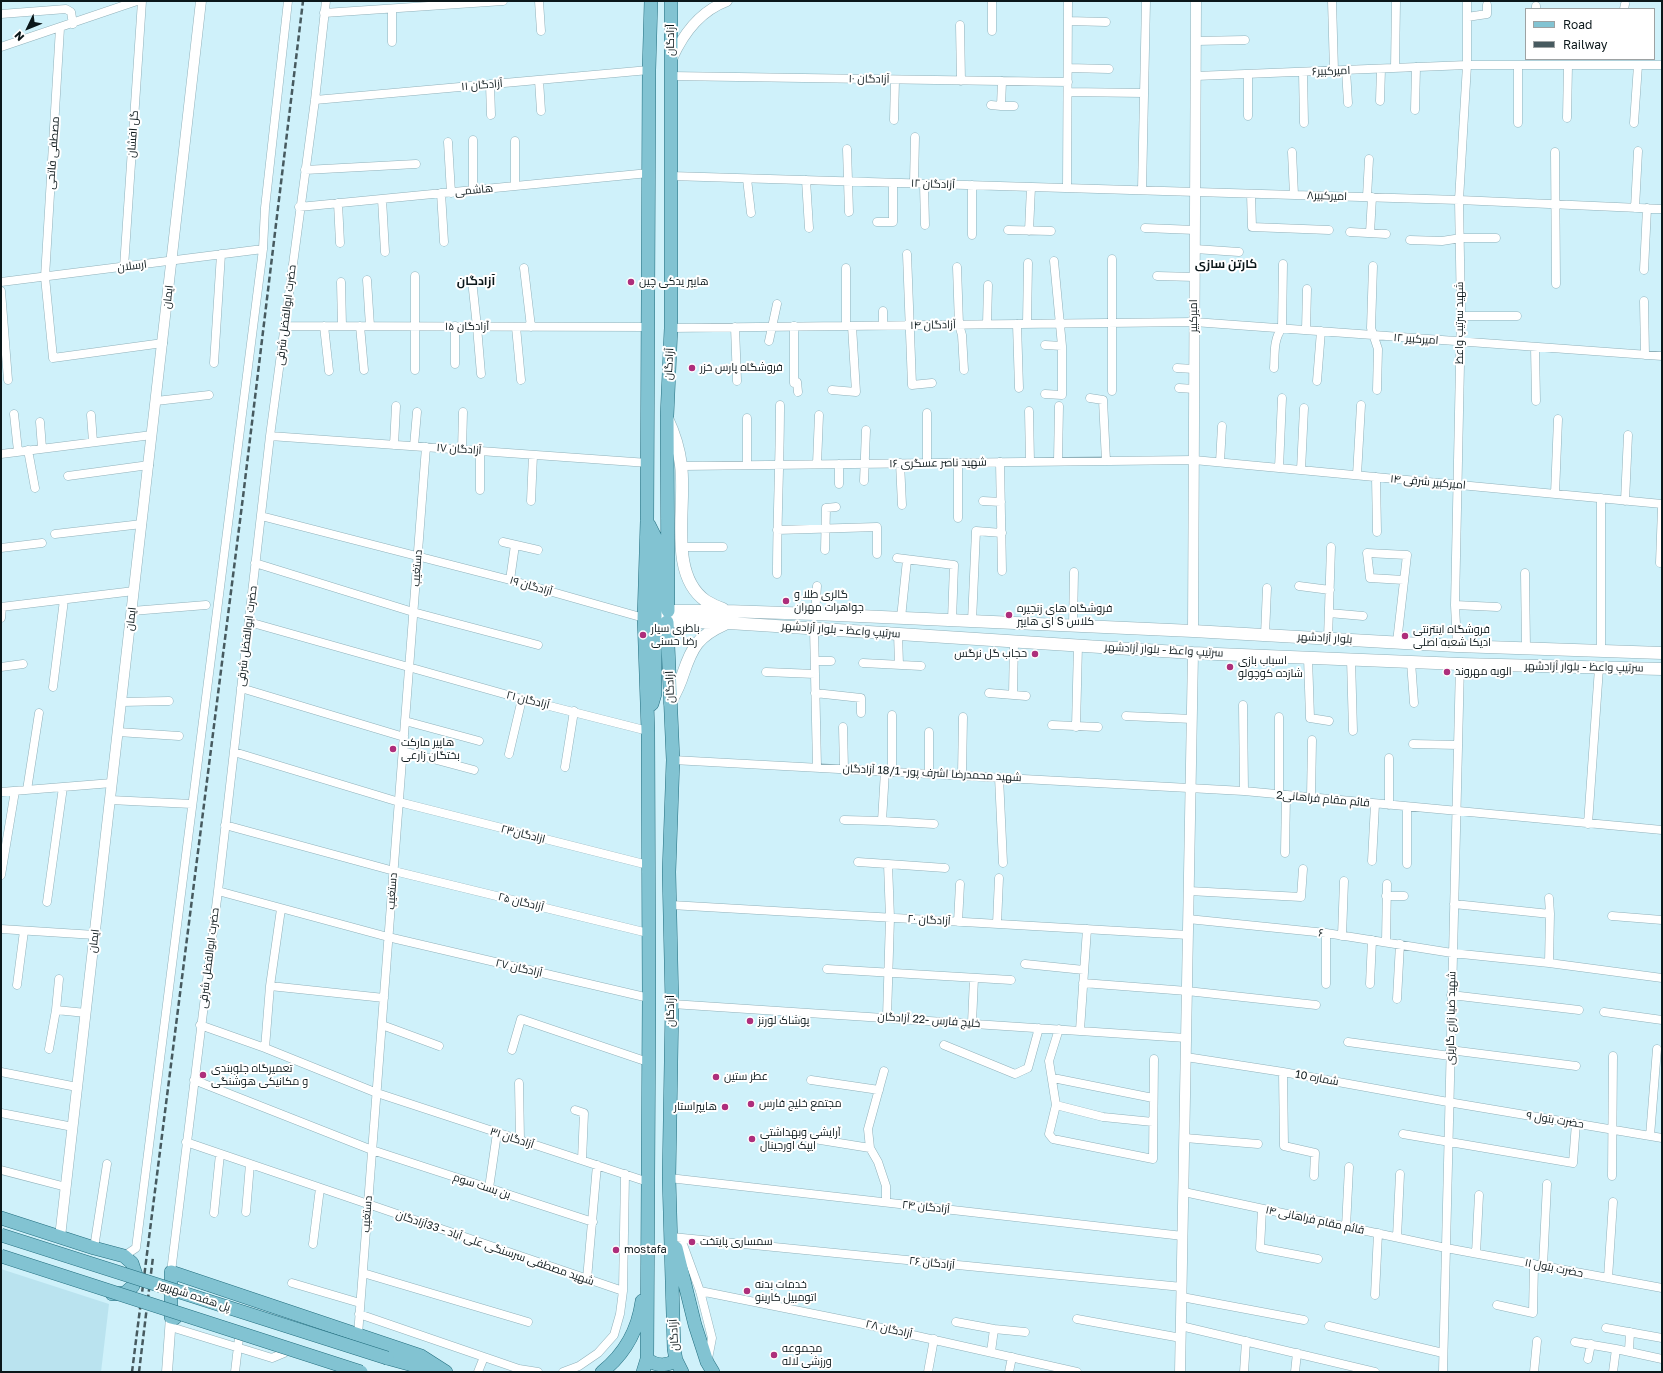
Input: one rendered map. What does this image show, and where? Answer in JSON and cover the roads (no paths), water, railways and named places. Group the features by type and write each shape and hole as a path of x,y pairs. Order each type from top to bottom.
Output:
{"main road":[{"name":"آزادگان","path":"651,1 649,70 647,521 670,703 673,760 669,872 671,905 672,1004 669,1178 676,1238 674,1349 676,1360 682,1372"},
{"name":"آزادگان","path":"643,1372 647,1358 648,1255 648,725 658,616 671,328 671,1"},
{"path":"649,250 654,257 660,260 671,253"},
{"path":"649,287 656,283 662,283 668,286 671,291"},
{"path":"667,416 677,442 682,466 681,547 684,569 689,580 706,601 727,617 715,629 701,639 692,649 670,703"},
{"name":"سرتیپ واعظ - بلوار آزادشهر","path":"658,616 727,617 815,614 1193,631"},
{"name":"سرتیپ واعظ - بلوار آزادشهر","path":"727,617 814,628 1193,653 1460,664 1662,669"},
{"name":"بلوار آزادشهر","path":"1193,631 1457,646"},
{"name":"سرتیپ واعظ - بلوار آزادشهر","path":"1457,646 1662,653"},
{"path":"1,1218 94,1248 124,1256 132,1263 136,1275 133,1286 126,1293 117,1295 1,1261"},
{"name":"پل هفده شهریور","path":"1,1235 387,1358 438,1372"},
{"path":"676,1238 695,1325 710,1367"},
{"path":"602,1372 630,1342 641,1310 648,1255"},
{"name":"پل هفده شهریور","path":"1,1256 361,1372"},
{"path":"342,1372 284,1353 238,1343 171,1322 171,1272 421,1356 446,1372"},
{"path":"647,1358 654,1363 662,1365 669,1364 676,1360"}],"street":[{"path":"1,47 138,1"},
{"name":"گل افشان","path":"124,267 142,1"},
{"name":"ایمان","path":"60,1237 201,1"},
{"path":"124,1256 136,1248 263,249 265,208 288,1"},
{"name":"حضرت ابوالفضل شرقی","path":"171,1272 200,1025 218,891 270,436 326,1"},
{"path":"324,13 503,1"},
{"path":"539,1 541,31"},
{"path":"712,1 725,2"},
{"path":"992,1 992,30"},
{"path":"1067,188 1068,1"},
{"path":"1142,190 1146,1"},
{"name":"امیرکبیر","path":"1193,631 1196,1"},
{"path":"1332,1 1334,71"},
{"path":"1395,68 1396,1"},
{"name":"شهید سرتیپ واعظ","path":"1457,646 1455,605 1461,316 1461,238 1459,200 1466,65 1467,1"},
{"path":"671,60 686,32 699,18 725,2"},
{"path":"1467,17 1487,14 1487,5"},
{"path":"1,14 66,9 71,12 73,24"},
{"path":"392,9 392,42"},
{"path":"1068,21 1106,22"},
{"path":"960,25 960,81"},
{"name":"مصطفی فاتحی","path":"60,28 45,277 53,358 163,343"},
{"path":"1196,41 1245,40"},
{"name":"امیرکبیر۶","path":"1196,76 1466,65 1518,65 1538,62 1568,65 1622,62 1638,65 1662,65"},
{"path":"1518,65 1518,123"},
{"path":"1567,118 1568,65"},
{"path":"1634,123 1638,65"},
{"path":"1415,110 1416,67"},
{"path":"1068,68 1109,69"},
{"path":"1380,101 1381,69"},
{"name":"۱۱ آزادگان","path":"314,100 649,70"},
{"path":"1346,70 1348,103"},
{"path":"1303,72 1304,123"},
{"path":"1248,74 1248,116"},
{"name":"۱۰ آزادگان","path":"671,76 1068,82"},
{"path":"539,80 541,111"},
{"path":"894,120 895,80"},
{"path":"1001,106 1002,81"},
{"path":"490,84 491,115"},
{"path":"1068,92 1144,93"},
{"path":"992,105 1014,106"},
{"path":"914,184 915,137"},
{"path":"473,140 473,190"},
{"path":"514,141 515,186"},
{"path":"448,142 451,192"},
{"path":"847,150 849,212"},
{"path":"1292,152 1294,195"},
{"path":"1554,152 1556,284"},
{"path":"1635,208 1638,152"},
{"path":"1369,159 1370,233"},
{"path":"304,170 416,164"},
{"name":"هاشمی","path":"299,207 649,173"},
{"name":"۱۲ آزادگان","path":"671,176 1195,192"},
{"path":"747,179 751,213"},
{"path":"806,180 809,228"},
{"path":"877,222 895,222 893,183"},
{"path":"924,184 925,225"},
{"path":"972,185 972,235"},
{"path":"1030,231 1031,187"},
{"name":"امیرکبیر۸","path":"1195,192 1459,200 1662,209"},
{"path":"441,193 444,242"},
{"path":"1251,194 1252,227 1329,230"},
{"path":"382,199 385,252"},
{"path":"338,204 340,243"},
{"path":"1644,270 1647,208"},
{"path":"1145,228 1195,230"},
{"path":"1008,230 1051,231"},
{"path":"1350,232 1386,234"},
{"path":"1410,240 1442,241 1461,238 1496,238"},
{"name":"ارسلان","path":"1,282 263,249"},
{"path":"1195,249 1239,252"},
{"path":"214,363 221,254"},
{"path":"907,254 912,385 932,383"},
{"path":"1112,259 1112,391"},
{"path":"1045,394 1062,394 1062,346 1054,261"},
{"path":"1027,324 1028,263"},
{"path":"1274,368 1275,341 1282,328 1283,264"},
{"path":"1373,266 1371,328 1378,349 1377,390"},
{"path":"958,267 959,325 962,335 964,370"},
{"path":"524,268 531,326"},
{"path":"832,390 856,392 849,326 846,268"},
{"path":"415,276 415,370"},
{"path":"1157,276 1195,277"},
{"path":"367,280 370,326"},
{"path":"472,280 481,374"},
{"path":"341,282 342,326"},
{"path":"987,324 988,285"},
{"path":"1306,330 1307,289"},
{"path":"1,291 4,346 8,380"},
{"path":"1644,301 1645,355"},
{"path":"769,341 777,304"},
{"path":"883,311 883,326"},
{"path":"1461,316 1516,316"},
{"name":"۱۴ آزادگان","path":"671,328 1194,322"},
{"name":"امیرکبیر ۱۲","path":"1194,322 1662,356"},
{"path":"1018,324 1019,388"},
{"name":"۱۵ آزادگان","path":"285,326 649,327"},
{"path":"324,326 329,370"},
{"path":"360,326 364,370"},
{"path":"455,326 455,364"},
{"path":"794,326 794,383 797,382 798,392"},
{"path":"516,327 521,380"},
{"path":"735,327 737,382"},
{"path":"1317,381 1321,332"},
{"path":"1045,345 1062,346"},
{"path":"1535,347 1536,401"},
{"path":"1177,368 1194,369"},
{"path":"1179,388 1194,389"},
{"path":"156,402 209,395"},
{"path":"1090,398 1103,400 1106,461"},
{"path":"1279,468 1282,398"},
{"path":"777,574 780,405"},
{"path":"1356,475 1361,405"},
{"path":"394,445 396,406"},
{"path":"1058,462 1059,406"},
{"path":"1301,470 1304,408"},
{"path":"1030,411 1030,462"},
{"path":"414,446 417,412"},
{"path":"462,450 463,412"},
{"path":"927,413 927,463"},
{"path":"14,414 18,452"},
{"path":"91,415 93,442"},
{"path":"817,464 819,415"},
{"path":"746,465 747,418"},
{"path":"1555,494 1558,419"},
{"path":"40,422 42,448"},
{"path":"1220,462 1222,426"},
{"path":"864,481 866,464 866,430"},
{"path":"1,454 152,435"},
{"path":"1625,501 1628,435"},
{"name":"۱۷ آزادگان","path":"270,436 648,463"},
{"name":"دستغیب","path":"358,1335 426,447"},
{"path":"28,450 35,488"},
{"path":"480,451 480,490"},
{"path":"531,501 533,455"},
{"name":"۱۴ امیرکبیر شرقی","path":"1194,460 1662,504"},
{"name":"۱۶ شهید ناصر عسگری","path":"682,466 1194,460"},
{"path":"1000,462 1002,571"},
{"path":"900,463 902,505"},
{"path":"958,463 958,518"},
{"path":"839,464 839,484"},
{"path":"68,476 149,465"},
{"path":"1376,477 1377,532"},
{"path":"1601,498 1601,651"},
{"path":"983,502 1001,502"},
{"path":"825,550 826,508 836,507"},
{"path":"1660,563 1662,508"},
{"name":"۱۹ آزادگان","path":"261,516 510,580 658,616"},
{"path":"55,534 142,524"},
{"path":"777,530 826,530 877,527 877,554"},
{"path":"972,621 976,531 1002,533"},
{"path":"503,542 538,550"},
{"path":"1,548 42,543"},
{"path":"510,580 515,545"},
{"path":"681,547 723,547"},
{"path":"1328,639 1331,547"},
{"path":"1397,642 1407,555 1367,554 1370,578 1404,580"},
{"path":"897,558 954,565 952,620"},
{"path":"901,618 907,560"},
{"path":"255,563 413,612 538,645"},
{"path":"1073,626 1074,572"},
{"path":"1525,573 1526,648"},
{"path":"815,614 817,586"},
{"path":"1299,586 1330,590"},
{"path":"1265,635 1267,588"},
{"path":"1,618 2,607 134,591"},
{"path":"53,686 64,600"},
{"path":"132,611 206,604"},
{"path":"1455,605 1497,607"},
{"path":"1329,614 1363,616"},
{"name":"۲۱ آزادگان","path":"248,622 522,699 574,711 648,725"},
{"path":"814,628 817,767"},
{"path":"898,634 899,665"},
{"path":"1013,695 1014,641"},
{"path":"1076,727 1078,645"},
{"path":"1180,1372 1193,653"},
{"path":"1308,657 1310,718 1329,721"},
{"path":"1351,659 1353,731"},
{"path":"815,661 831,660"},
{"path":"1411,662 1414,703"},
{"path":"863,663 921,666"},
{"path":"1,667 23,664"},
{"name":"شهید ضیا زارع گاریزی","path":"1443,1372 1448,1102 1460,664"},
{"path":"1588,824 1599,668"},
{"path":"766,673 815,674"},
{"path":"241,688 404,737"},
{"path":"815,693 861,698 861,713"},
{"path":"989,693 1026,696"},
{"path":"509,754 522,699"},
{"path":"122,702 169,701"},
{"path":"1244,705 1244,791"},
{"path":"565,767 574,711"},
{"path":"27,790 39,713"},
{"path":"882,821 889,771 892,715"},
{"path":"1126,716 1192,718"},
{"path":"962,775 963,717"},
{"path":"1279,717 1285,853"},
{"path":"405,721 479,741"},
{"path":"1052,725 1098,727"},
{"path":"843,727 844,769"},
{"path":"118,732 179,736"},
{"path":"929,732 930,773"},
{"path":"1311,797 1312,740"},
{"path":"1413,744 1458,745"},
{"path":"403,751 474,770"},
{"name":"۲۳ازادگان","path":"234,752 399,802 648,865"},
{"path":"1389,758 1389,805"},
{"name":"شهید محمدرضا اشرف پور- 18/1 آزادگان","path":"673,760 1190,787"},
{"path":"999,777 1003,864"},
{"path":"1,792 112,783"},
{"path":"47,902 63,787"},
{"name":"2قائم مقام فراهانی","path":"1190,787 1662,830"},
{"path":"1,875 15,791"},
{"path":"110,800 192,804"},
{"path":"1372,861 1375,804"},
{"path":"1407,864 1408,807"},
{"path":"844,820 934,824"},
{"name":"۲۵ آزادگان","path":"225,825 394,871 648,933"},
{"path":"858,862 945,868"},
{"path":"887,1017 890,918 888,864"},
{"path":"1189,892 1301,897 1303,869"},
{"path":"997,924 999,878"},
{"path":"1342,936 1344,881"},
{"path":"958,922 960,884"},
{"path":"1386,942 1387,884"},
{"name":"۲۷ آزادگان","path":"218,891 388,937 649,998"},
{"path":"1386,896 1404,896"},
{"path":"1549,898 1549,963"},
{"path":"1454,904 1550,914"},
{"name":"۲۰ آزادگان","path":"671,905 1188,934"},
{"path":"265,1048 270,986 281,909"},
{"path":"1612,916 1662,920"},
{"name":"۶","path":"1188,919 1326,933 1452,953 1549,963 1662,978"},
{"path":"1,929 95,935"},
{"path":"1080,1030 1087,929"},
{"path":"17,985 24,930"},
{"path":"1326,933 1326,984"},
{"path":"1370,984 1372,940"},
{"path":"1397,999 1400,944"},
{"path":"1025,964 1084,970"},
{"path":"827,970 1011,980"},
{"path":"972,1023 974,978"},
{"path":"49,1049 56,1010 59,979"},
{"path":"1083,983 1187,991 1316,1005"},
{"path":"270,986 384,998"},
{"path":"1451,995 1579,1010"},
{"name":"خلیج فارس -22 آزادگان","path":"672,1004 887,1017 1186,1038"},
{"path":"56,1010 86,1013"},
{"path":"1604,1012 1662,1020"},
{"path":"512,1050 521,1019 648,1062"},
{"name":"۳۱ آزادگان","path":"200,1025 265,1048 376,1093 648,1182"},
{"path":"382,1025 439,1046"},
{"path":"944,1045 1015,1074 1028,1068 1039,1028"},
{"path":"1059,1029 1050,1061 1056,1104 1049,1134 1053,1139 1153,1159 1154,1059"},
{"path":"1348,1042 1576,1066"},
{"path":"1650,1136 1656,1049"},
{"path":"1612,1176 1613,1056"},
{"name":"شماره 10","path":"1186,1057 1283,1072 1448,1102"},
{"path":"884,1070 868,1129 870,1148 878,1162 886,1186 886,1202"},
{"path":"1,1072 77,1087"},
{"path":"1283,1072 1284,1146 1315,1153 1314,1176"},
{"path":"1053,1078 1154,1098"},
{"name":"بن بست سوم","path":"194,1080 372,1150 593,1222"},
{"path":"811,1080 879,1090"},
{"path":"519,1083 520,1140"},
{"name":"حضرت بتول ۹","path":"1448,1102 1662,1138"},
{"path":"1056,1104 1103,1117 1153,1122"},
{"path":"575,1110 584,1113 582,1160"},
{"path":"1,1113 73,1127"},
{"path":"1403,1134 1574,1163 1576,1123"},
{"path":"488,1188 497,1133"},
{"path":"808,1138 870,1148"},
{"path":"1184,1138 1258,1144"},
{"name":"شهید مصطفی سرسنگی علی آباد - 33آزادگان","path":"186,1142 623,1291"},
{"path":"214,1213 220,1154"},
{"path":"94,1248 107,1164"},
{"path":"246,1212 250,1164"},
{"path":"587,1279 597,1165"},
{"path":"1346,1227 1349,1167"},
{"path":"1,1170 66,1187"},
{"path":"562,1372 579,1366 598,1354 614,1335 620,1314 623,1291 625,1174"},
{"path":"1397,1237 1400,1174"},
{"name":"۲۴ آزادگان","path":"669,1178 1183,1236"},
{"path":"1543,1266 1547,1184"},
{"path":"313,1244 320,1188"},
{"name":"۱۴ قائم مقام فراهانی","path":"1184,1192 1446,1248"},
{"path":"1476,1253 1480,1195"},
{"path":"1608,1278 1612,1202"},
{"path":"1262,1209 1260,1248 1318,1259"},
{"path":"1375,1295 1378,1233"},
{"path":"676,1238 700,1291 712,1338 710,1367"},
{"name":"۲۶ آزادگان","path":"676,1238 1182,1292 1304,1320"},
{"name":"حضرت بتول ۱۱","path":"1446,1248 1662,1288"},
{"path":"1497,1306 1533,1313 1534,1264"},
{"path":"363,1273 528,1322"},
{"path":"292,1283 360,1303"},
{"name":"۲۸ آزادگان","path":"700,1291 934,1339 1077,1372"},
{"path":"360,1314 519,1369 538,1372"},
{"path":"1077,1319 1181,1338"},
{"path":"167,1372 171,1322"},
{"path":"956,1322 994,1329 1025,1332"},
{"path":"1181,1326 1365,1371 1375,1372"},
{"path":"1329,1326 1443,1353"},
{"path":"1606,1328 1662,1338"},
{"path":"991,1352 994,1329"},
{"path":"1629,1351 1630,1332"},
{"path":"928,1372 934,1339"},
{"path":"1534,1372 1537,1340"},
{"path":"1244,1372 1246,1341"},
{"path":"1575,1342 1629,1351 1662,1359"},
{"path":"235,1372 238,1343"},
{"path":"1588,1359 1590,1344"},
{"path":"1613,1372 1616,1349"},
{"path":"1295,1372 1297,1354"},
{"path":"478,1372 484,1357"},
{"path":"1009,1372 1012,1357"}],"railway":[{"path":"132,1372 243,497 303,1"},
{"path":"139,1372 153,1257"}],"place":[{"name":"هایپر یدکی چین","path":"631,282"},
{"name":"فروشگاه پارس خزر","path":"692,368"},
{"name":"گالری طلا و جواهرات مهران","path":"786,601"},
{"name":"فروشگاه های زنجیره ای هایپر S کلاس","path":"1009,615"},
{"name":"باطری سیار رضا حسنی","path":"643,635"},
{"name":"فروشگاه اینترنتی ادیکا شعبه اصلی","path":"1405,636"},
{"name":"حجاب گل نرگس","path":"1035,654"},
{"name":"اسباب بازی شازده کوچولو","path":"1230,667"},
{"name":"الویه مهروند","path":"1447,672"},
{"name":"هاپیر مارکت بختگان زارعی","path":"393,749"},
{"name":"پوشاک لورنز","path":"750,1021"},
{"name":"تعمیرگاه جلوبندی و مکانیکی هوشنگی","path":"203,1075"},
{"name":"عطر ستین","path":"716,1077"},
{"name":"مجتمع خلیج فارس","path":"751,1104"},
{"name":"هایپراستار","path":"725,1107"},
{"name":"آرایشی وبهداشتی ایپک اورجینال","path":"752,1139"},
{"name":"سمساری پایتخت","path":"692,1242"},
{"name":"mostafa","path":"616,1250"},
{"name":"خدمات بدنه اتومبیل کارینو","path":"747,1291"},
{"name":"مجموعه ورزشی لاله","path":"774,1355"}],"district":[{"name":"کارتن سازی","path":"1226,264"},
{"name":"آزادگان","path":"476,281"}]}
